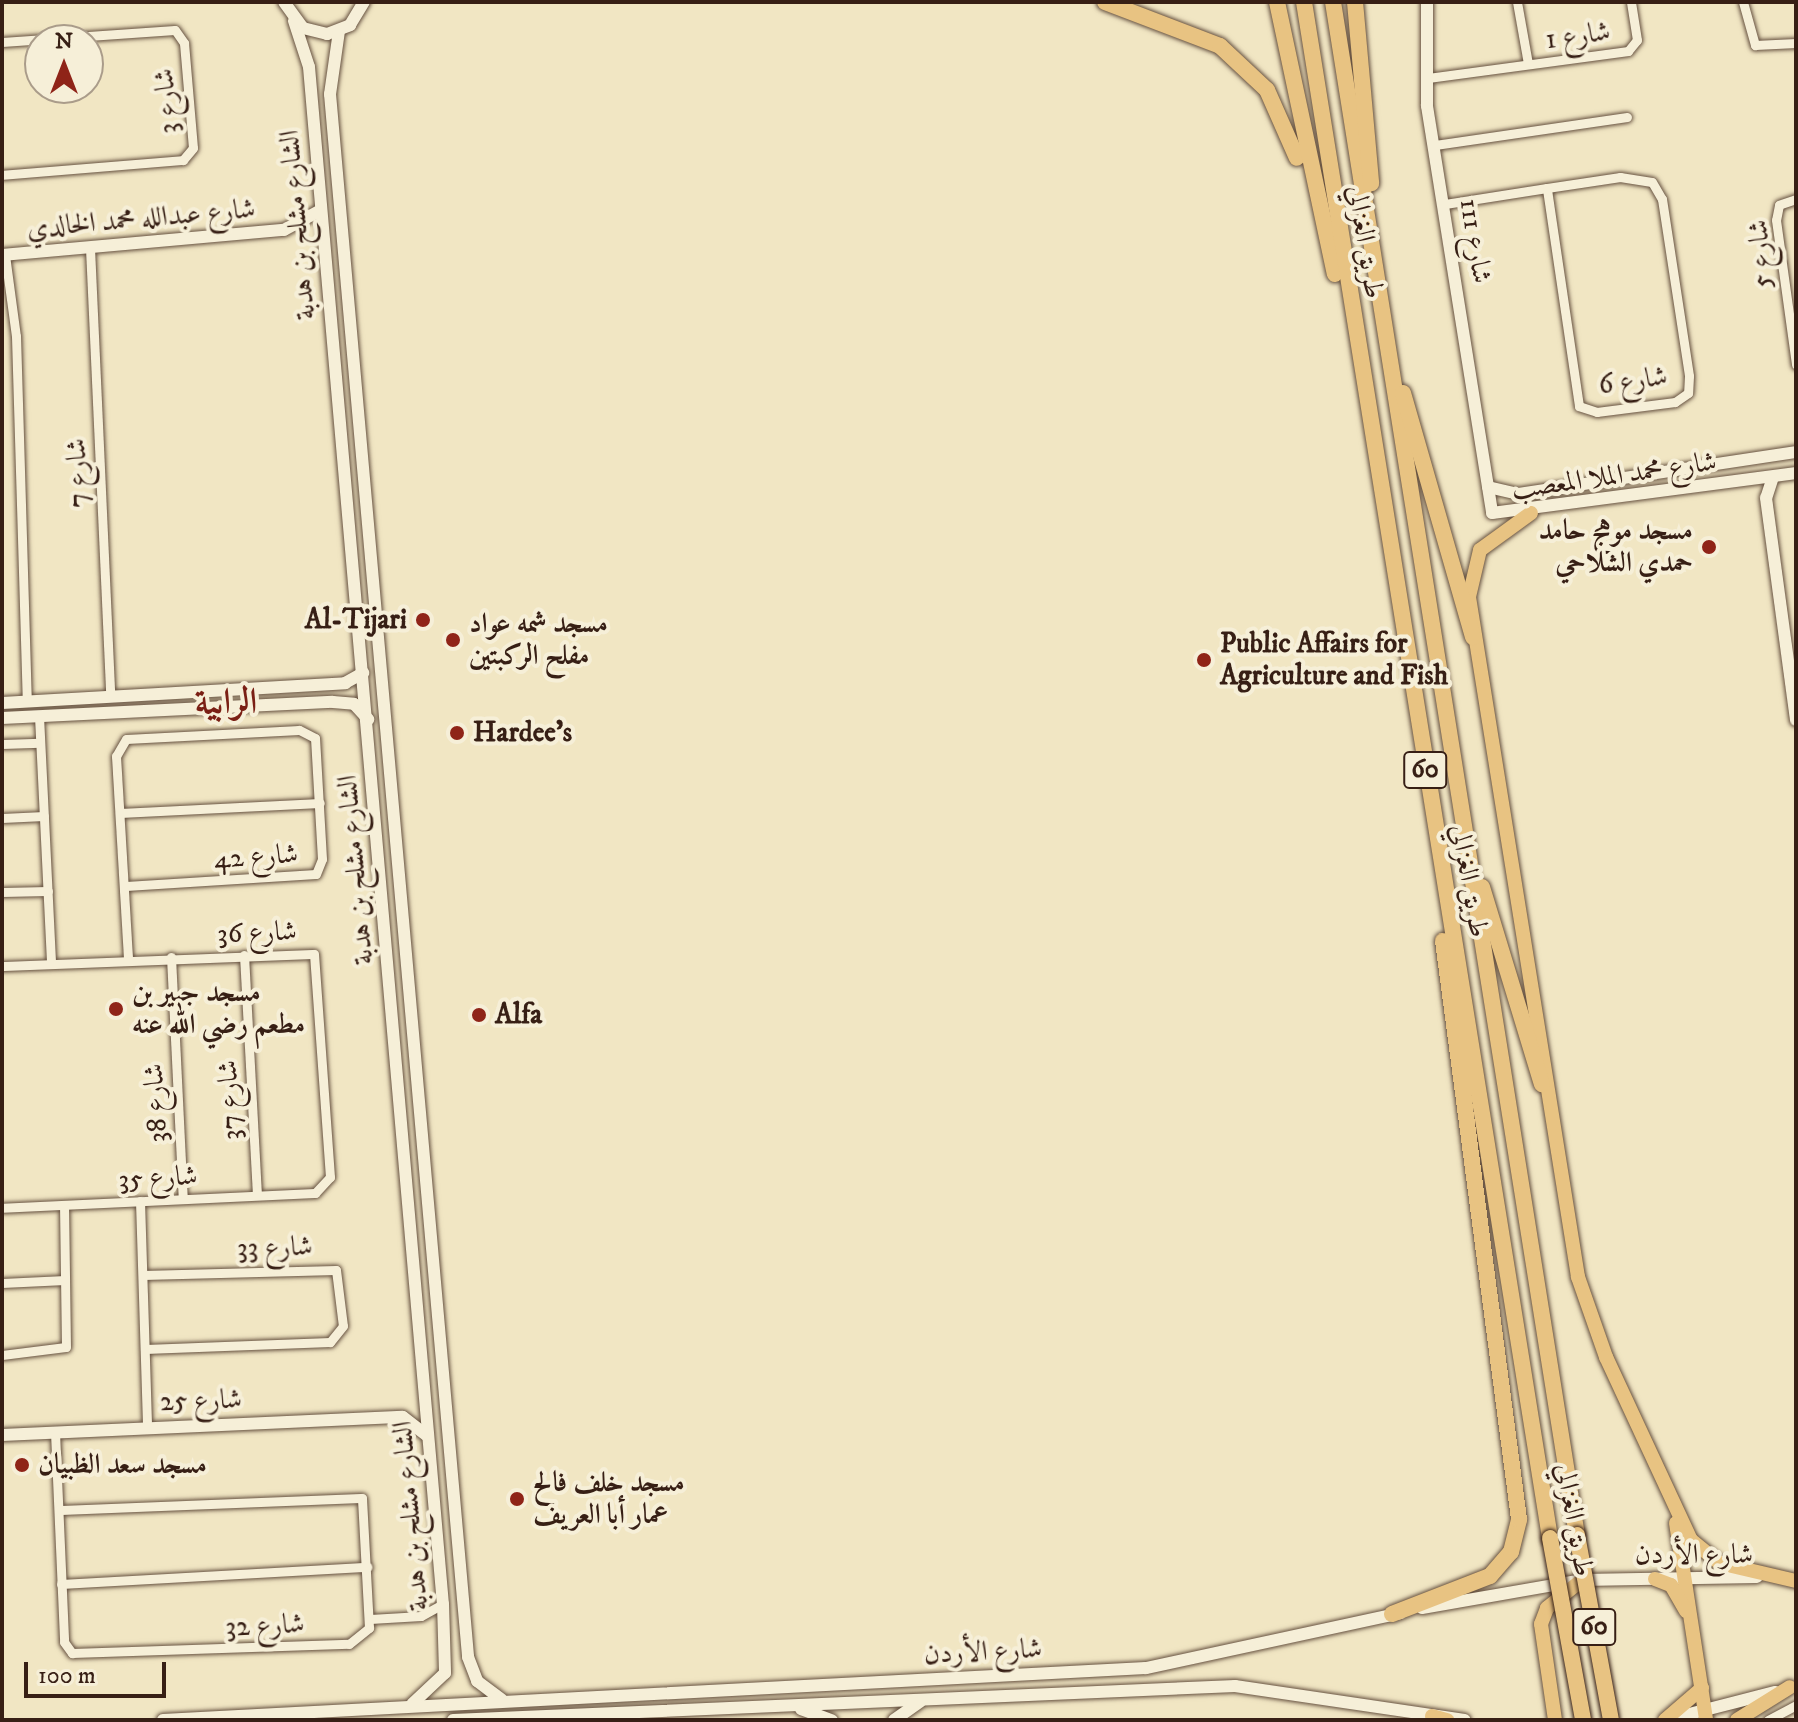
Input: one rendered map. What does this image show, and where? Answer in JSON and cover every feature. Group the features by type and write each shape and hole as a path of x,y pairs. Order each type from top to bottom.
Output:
{"highway":[{"path":"1105,2 1186,28 1248,68 1278,111 1320,217"},
{"path":"1277,2 1320,217 1356,349"},
{"name":"طريق الغزالي","path":"1304,2 1436,848 1583,1720"},
{"name":"طريق الغزالي","path":"1333,2 1395,376 1577,1535 1611,1720"},
{"path":"1355,2 1374,261"},
{"path":"1395,376 1413,413 1473,637"},
{"path":"1392,1614 1490,1576 1511,1552 1519,1519 1468,1163 1436,848"},
{"path":"1472,860 1542,1084"}],"main road":[{"path":"1531,513 1500,529 1475,557 1468,582 1473,637 1542,1084 1580,1286 1672,1501 1707,1557 1796,1581"},
{"path":"1672,1501 1706,1717"},
{"path":"1655,1579 1678,1593 1694,1634"},
{"path":"1555,1720 1541,1624 1547,1608 1582,1580"},
{"path":"1737,1720 1793,1686"},
{"path":"1665,1720 1702,1688"},
{"path":"1432,1716 1447,1720"}],"street":[{"path":"294,21 315,33 339,31 364,2"},
{"name":"شارع 111","path":"1427,2 1428,78 1435,145 1488,487"},
{"name":"شارع 1","path":"1517,2 1528,64"},
{"name":"شارع 1","path":"1428,78 1628,51 1637,40 1631,2"},
{"path":"1743,2 1755,45 1796,43"},
{"name":"الشارع مشلح بن هدبة","path":"282,4 294,21 309,67 356,606 369,720 446,1660"},
{"name":"شارع 3","path":"2,42 175,30 184,43 193,148 183,160 2,175"},
{"name":"الشارع مشلح بن هدبة","path":"339,31 330,94 468,1657 477,1681 502,1700"},
{"path":"1435,145 1627,117"},
{"name":"شارع 6","path":"1445,204 1547,188 1641,177 1659,190 1689,376 1688,393 1675,402 1597,412 1579,406 1547,188"},
{"name":"شارع 5","path":"1796,199 1779,205 1776,220 1796,365"},
{"name":"شارع عبدالله محمد الخالدي","path":"284,230 321,210"},
{"name":"شارع عبدالله محمد الخالدي","path":"3,255 284,230 308,233 323,246"},
{"name":"شارع 7","path":"90,248 110,697"},
{"path":"3,255 16,351 27,701"},
{"name":"شارع محمد الملا المعصب","path":"1488,487 1504,495 1796,452"},
{"name":"شارع محمد الملا المعصب","path":"1488,487 1496,516 1796,473"},
{"path":"1773,477 1766,498 1796,720"},
{"path":"1750,481 1766,498"},
{"path":"1572,486 1575,507"},
{"path":"353,571 365,579 374,572"},
{"path":"356,606 376,603"},
{"path":"2,703 345,683 363,673"},
{"path":"190,692 197,700 191,709"},
{"path":"2,718 333,702 354,704 369,720"},
{"path":"39,716 51,963"},
{"name":"شارع 42","path":"126,886 308,878 321,867 317,744 309,733 134,736 116,756 128,959"},
{"path":"2,744 40,743"},
{"name":"شارع 42","path":"120,813 320,803"},
{"path":"2,818 44,816"},
{"path":"2,892 48,891"},
{"name":"شارع 36","path":"2,966 308,952 317,958 330,1177 315,1193"},
{"name":"شارع 37","path":"244,955 257,1195"},
{"name":"شارع 38","path":"171,957 183,1199"},
{"name":"شارع 35","path":"2,1208 315,1193"},
{"path":"140,1201 147,1427"},
{"path":"2,1355 66,1347 64,1205"},
{"path":"409,1235 419,1226 430,1235"},
{"name":"شارع 33","path":"143,1275 336,1270 343,1326 330,1342 145,1349"},
{"path":"2,1283 65,1280"},
{"path":"425,1394 403,1417 428,1437"},
{"name":"شارع 25","path":"2,1435 403,1417"},
{"name":"شارع 32","path":"55,1432 64,1642 79,1656 349,1644 366,1635 370,1619"},
{"path":"59,1510 345,1494 362,1498 368,1509 370,1619 421,1616 443,1604"},
{"name":"شارع 32","path":"61,1584 368,1567"},
{"name":"شارع الأردن","path":"163,1720 412,1704 1081,1671 1206,1659 1392,1614 1582,1580 1686,1577 1796,1581"},
{"path":"412,1704 436,1689 446,1660 459,1669 468,1657"},
{"path":"1030,1694 1082,1686 1081,1671"},
{"name":"شارع الأردن","path":"453,1720 1235,1686 1465,1720"},
{"path":"1665,1720 1706,1717 1793,1686"},
{"path":"679,1712 669,1705 673,1696 735,1688"},
{"path":"894,1720 923,1700"},
{"path":"1768,1720 1796,1705"},
{"path":"790,1706 832,1720"}],"place":[{"name":"مسجد موهج حامد حمدي الشلاحي","path":"1709,547"},
{"name":"Al-Tijari","path":"423,620"},
{"name":"مسجد شمه عواد مفلح الركبتين","path":"453,640"},
{"name":"Public Affairs for Agriculture and Fish","path":"1204,660"},
{"name":"Hardee's","path":"457,733"},
{"name":"مسجد جبير بن مطعم رضي الله عنه","path":"116,1009"},
{"name":"Alfa","path":"479,1015"},
{"name":"مسجد سعد الظبيان","path":"22,1465"},
{"name":"مسجد خلف فالح عمار أبا العريف","path":"517,1499"}],"district":[{"name":"الرابية","path":"226,703"}]}
